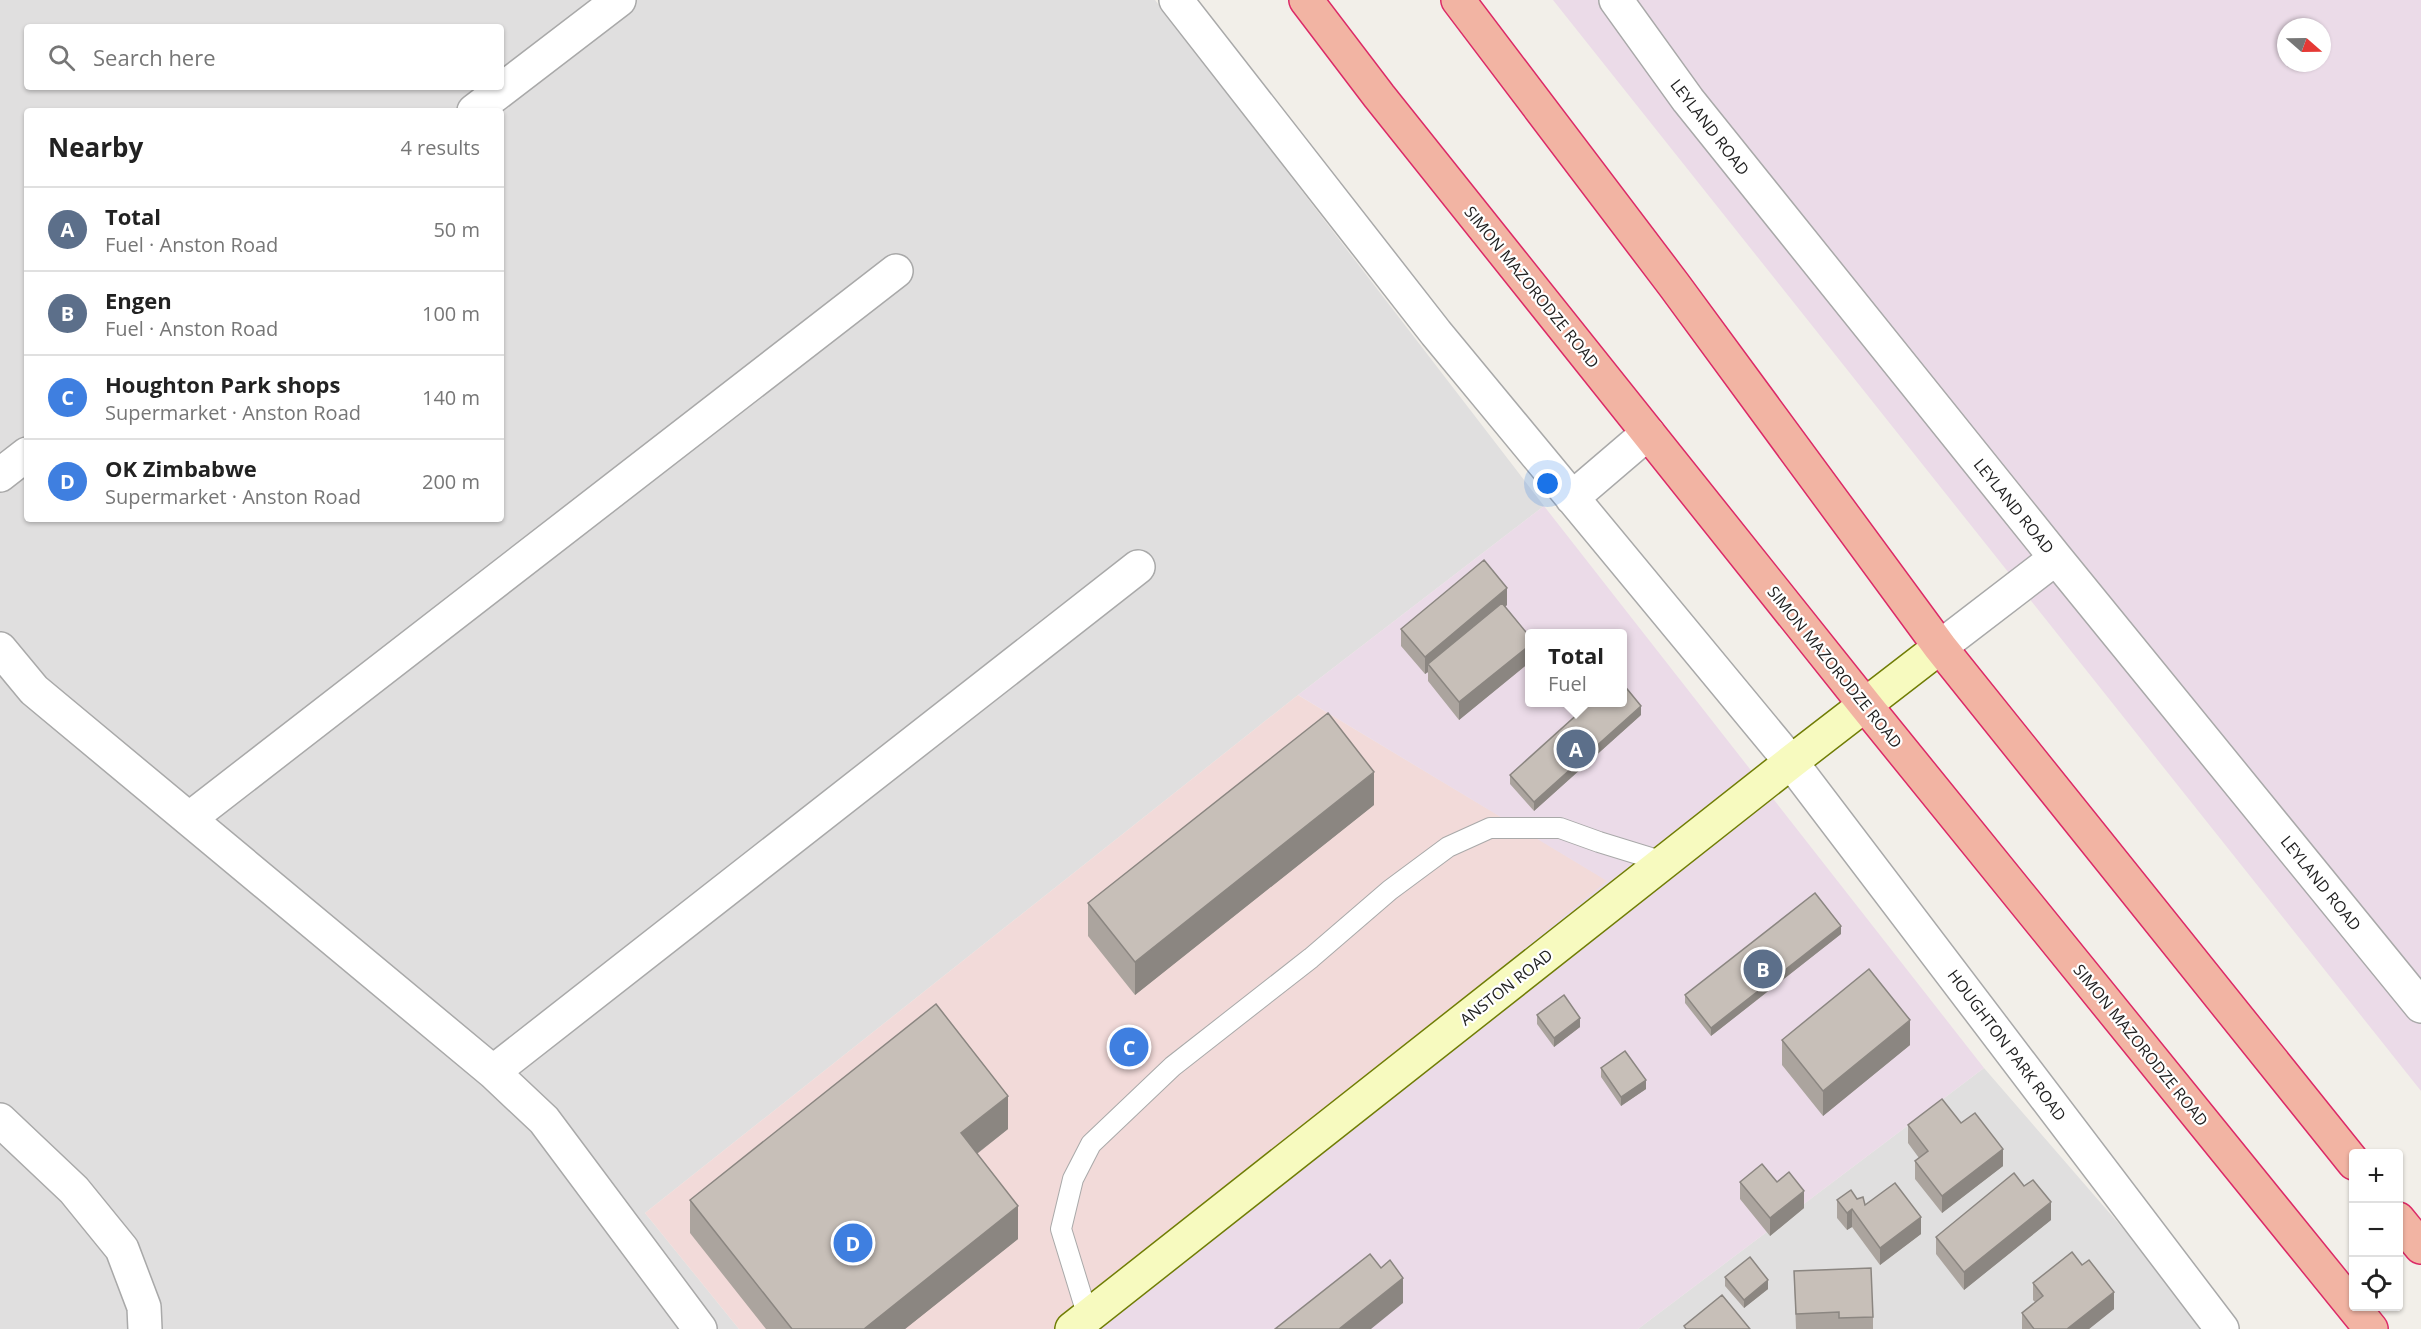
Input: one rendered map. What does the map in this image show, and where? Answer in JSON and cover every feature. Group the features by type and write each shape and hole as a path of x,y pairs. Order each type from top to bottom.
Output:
{"highway":[{"name":"SIMON MAZORODZE ROAD","path":"1306,0 1379,96 1866,706 2371,1329"},
{"path":"1458,0 1682,294 1940,647 2349,1157"},
{"path":"2403,1225 2421,1247"}],"main road":[{"name":"ANSTON ROAD","path":"1080,1323 1940,647"}],"street":[{"path":"504,88 619,0"},
{"name":"HOUGHTON PARK ROAD","path":"1176,0 1436,333 1791,762 2222,1329"},
{"name":"LEYLAND ROAD","path":"1616,0 1688,100 2056,558 2421,1006"},
{"path":"478,108 501,90"},
{"path":"189,819 896,271"},
{"path":"1572,498 1648,433"},
{"path":"0,475 24,456"},
{"path":"1940,647 2056,558"},
{"path":"493,1072 1138,567"},
{"path":"0,649 34,690 493,1072 544,1120 700,1329"},
{"path":"0,1120 74,1190 122,1249 144,1307 145,1329"}],"lane":[{"path":"1080,1323 1061,1229 1072,1179 1091,1144 1173,1066 1311,958 1390,890 1448,847 1490,828 1560,828 1664,862"}],"shaded area":[{"path":"0,0 1155,0 1544,506 1298,695 645,1213 739,1329 0,1329"},
{"path":"1553,0 2421,0 2421,1091"},
{"path":"1544,506 1984,1068 1638,1329 1058,1329 1607,881 1298,695"},
{"path":"1298,695 1608,881 1058,1329 739,1329 645,1213"},
{"path":"1984,1068 2210,1329 1638,1329"}],"building":[{"path":"1484,560 1507,588 1425,657 1401,629"},
{"path":"1502,603 1525,631 1525,649 1459,702 1428,664"},
{"path":"1627,689 1641,706 1534,802 1510,775 1585,707 1627,707"},
{"path":"1328,713 1374,772 1135,962 1088,903"},
{"path":"1815,893 1841,926 1711,1028 1685,995"},
{"path":"1869,969 1910,1020 1823,1091 1782,1040"},
{"path":"1564,995 1580,1018 1554,1038 1537,1015"},
{"path":"936,1004 1008,1096 961,1133 1018,1206 864,1329 792,1329 690,1200"},
{"path":"1625,1051 1646,1080 1621,1097 1601,1068"},
{"path":"1942,1099 1961,1123 1975,1113 2003,1149 1942,1196 1915,1161 1928,1151 1908,1125"},
{"path":"1762,1164 1777,1182 1789,1172 1804,1191 1770,1218 1740,1182"},
{"path":"2014,1173 2024,1186 2033,1180 2051,1202 1964,1272 1936,1237"},
{"path":"1895,1183 1921,1217 1880,1248 1852,1209 1847,1213 1837,1200 1851,1190 1857,1199 1863,1197 1865,1205"},
{"path":"2072,1252 2082,1265 2089,1260 2114,1292 2067,1329 2034,1329 2022,1313 2043,1296 2033,1283"},
{"path":"1370,1254 1381,1268 1390,1260 1403,1278 1339,1329 1275,1329"},
{"path":"1750,1257 1768,1280 1744,1300 1725,1277"},
{"path":"1871,1268 1873,1317 1839,1318 1839,1312 1796,1314 1794,1271"},
{"path":"1722,1295 1750,1329 1686,1329 1684,1326"}],"place":[{"name":"Total","path":"1576,749"},
{"name":"Engen","path":"1763,969"},
{"name":"Houghton Park shops","path":"1129,1047"},
{"name":"OK Zimbabwe","path":"853,1243"}]}
